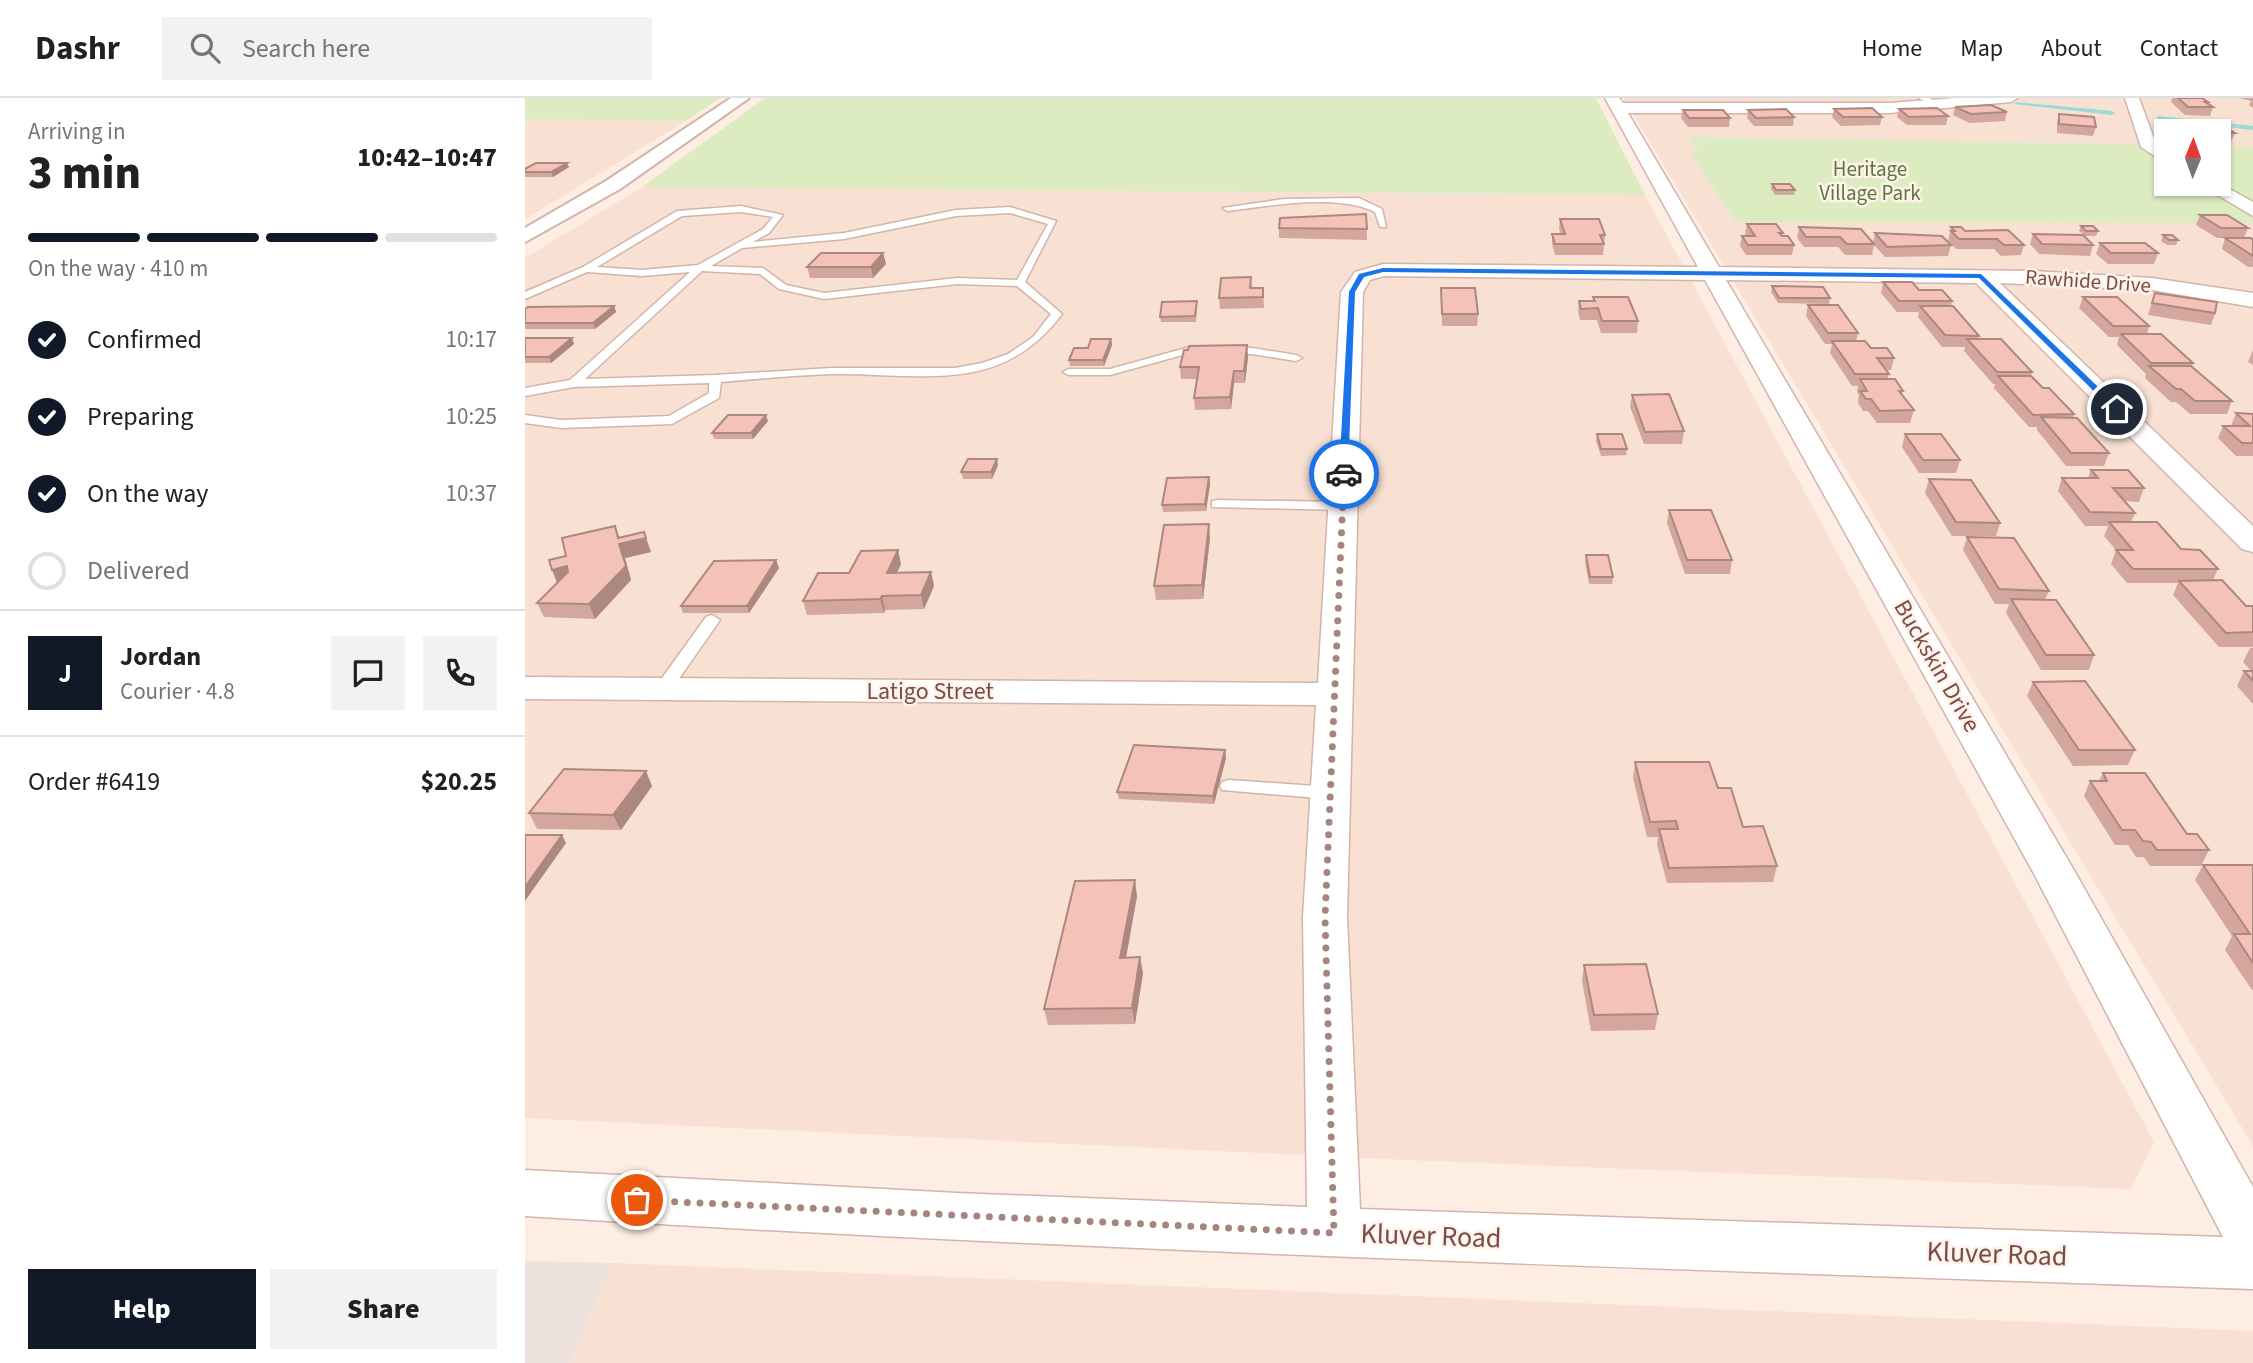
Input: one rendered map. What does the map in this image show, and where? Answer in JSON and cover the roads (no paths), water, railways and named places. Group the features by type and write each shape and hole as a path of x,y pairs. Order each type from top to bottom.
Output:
{"street":[{"path":"525,236 577,207 741,98"},
{"path":"1615,103 1889,108 2011,98"},
{"path":"2132,98 2149,147 2154,150"},
{"name":"Buckskin Drive","path":"1615,103 2060,883 2253,1239"},
{"path":"2229,196 2253,210"},
{"name":"Rawhide Drive","path":"1342,506 1352,292 1362,275 1383,270 1981,276 2139,283 2253,300"},
{"path":"1981,276 2253,543"},
{"path":"1334,1233 1325,918 1342,506"},
{"name":"Latigo Street","path":"525,688 1334,694"},
{"name":"Kluver Road","path":"525,1193 720,1206 1334,1233 2253,1263"}],"lane":[{"path":"1923,98 1940,105"},
{"path":"1227,208 1284,202 1359,201 1379,211 1383,225"},
{"path":"525,296 586,269 680,213 741,209 779,215 766,231 700,268 574,383"},
{"path":"738,247 844,236 956,213 1010,210 1053,223 1020,283"},
{"path":"525,392 574,383 715,379 831,371 965,372 999,362 1028,348 1047,330 1056,314 1020,283 957,281 824,296 783,287 763,271 700,268 642,273 586,269"},
{"path":"1069,372 1110,372 1186,351 1252,351 1296,358"},
{"path":"525,419 561,424 672,420 715,395 715,379"},
{"path":"1217,503 1342,506"},
{"path":"663,689 712,620"},
{"path":"1229,786 1330,793"}],"waterway":[{"path":"2016,103 2112,113"},
{"path":"2158,118 2253,128"}],"park label":[{"name":"Heritage Village Park","path":"1870,181"}]}
